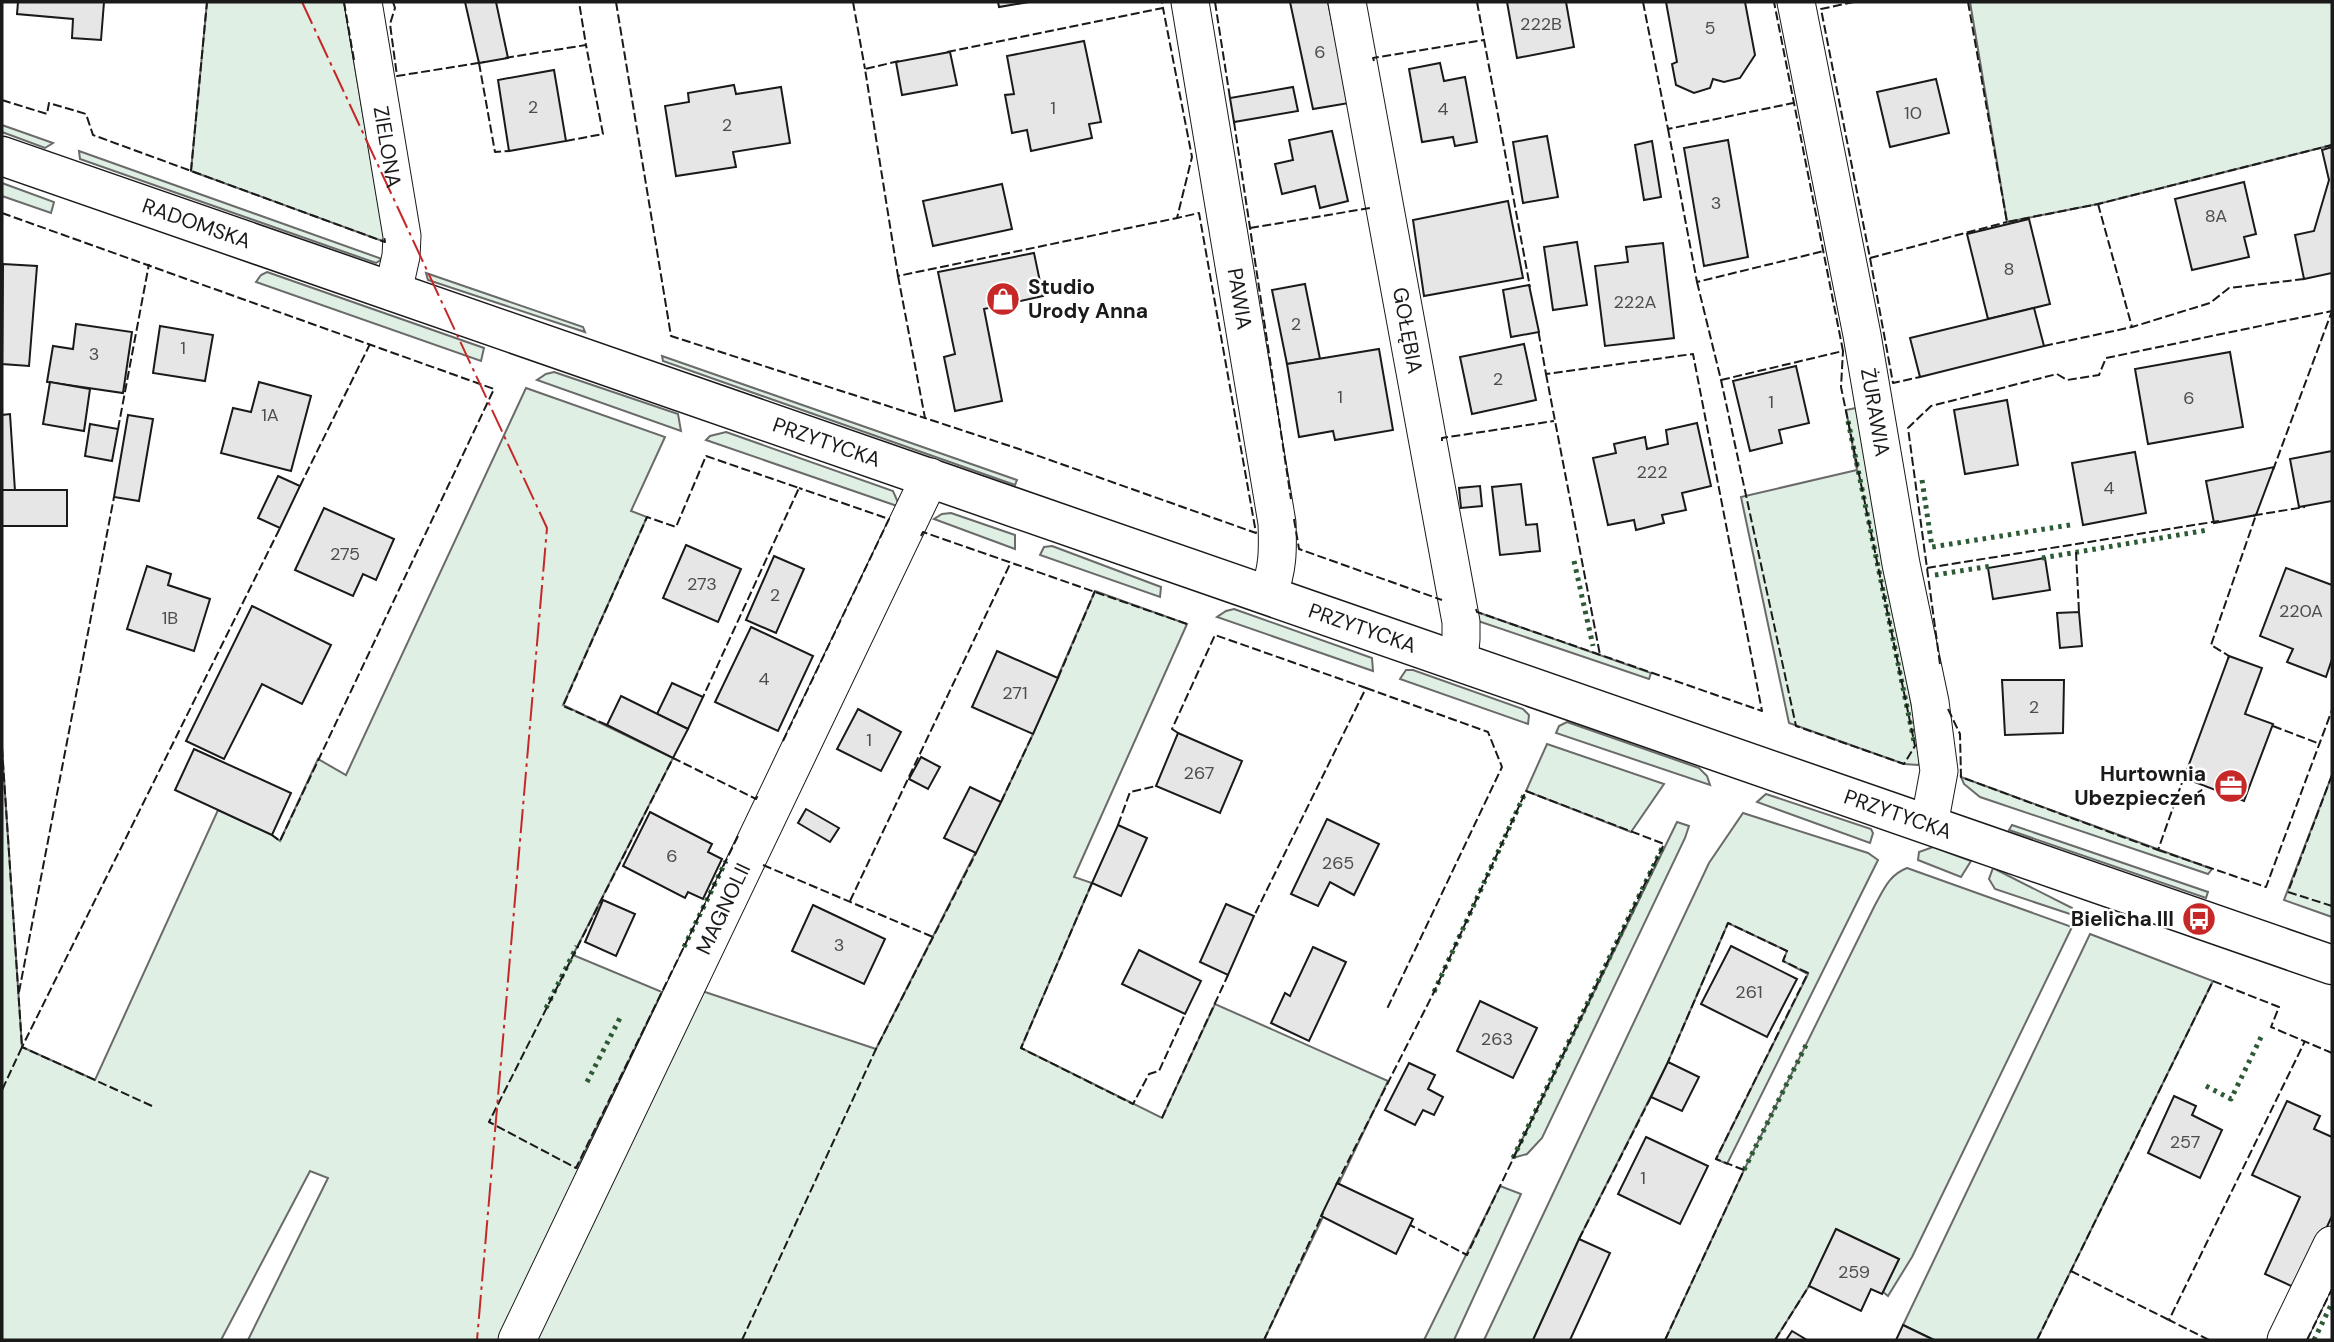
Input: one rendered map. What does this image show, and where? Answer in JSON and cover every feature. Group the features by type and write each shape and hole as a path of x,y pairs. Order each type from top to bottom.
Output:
{"main road":[{"name":"RADOMSKA","path":"2,156 393,292"},
{"name":"PRZYTYCKA","path":"393,292 2332,965"}],"street":[{"name":"ZIELONA","path":"363,2 402,236 401,256 393,292"},
{"name":"PAWIA","path":"1191,2 1277,523 1278,559 1275,578 1268,595"},
{"name":"GOŁĘBIA","path":"1347,2 1461,622 1459,661"},
{"name":"ŻURAWIA","path":"1796,2 1862,335 1901,565 1930,702 1939,771 1929,825"},
{"name":"MAGNOLII","path":"517,1340 930,477"},
{"path":"2286,1340 2332,1245"}],"green space":[{"path":"207,2 344,2 385,242 191,171"},
{"path":"1970,2 2332,2 2332,145 2098,204 2007,222"},
{"path":"2,125 53,143 45,148 2,132"},
{"path":"79,151 382,259 376,263 80,159"},
{"path":"2,183 54,202 51,213 2,196"},
{"path":"267,272 484,348 481,361 256,282"},
{"path":"426,273 583,327 585,332 428,280"},
{"path":"662,356 1017,480 1015,485 663,361"},
{"path":"554,372 678,414 681,431 537,380"},
{"path":"526,388 665,437 631,511 647,517 563,705 673,758 573,955 662,992 577,1168 585,1172 504,1340 248,1340 328,1178 310,1171 221,1340 2,1340 2,748 22,1047 95,1080 218,810 280,841 318,759 346,775"},
{"path":"1856,408 1922,760 1918,765 1904,764 1789,723 1741,497 1857,470 1846,410"},
{"path":"726,432 893,491 900,507 706,440 710,436"},
{"path":"951,513 1015,535 1015,549 934,519"},
{"path":"1052,546 1161,587 1160,597 1040,555 1044,547"},
{"path":"1095,591 1187,624 1074,877 1092,883 1021,1048 1162,1118 1215,1004 1388,1081 1264,1340 533,1340 702,991 876,1049 1001,802"},
{"path":"1234,609 1372,658 1373,671 1217,617"},
{"path":"1477,612 1651,673 1649,679 1478,621"},
{"path":"1406,670 1413,670 1523,709 1529,715 1528,724 1400,679"},
{"path":"1567,722 1699,768 1707,776 1710,785 1556,733 1559,726"},
{"path":"1547,744 1664,784 1631,832 1526,791"},
{"path":"2332,775 2332,917 2284,900"},
{"path":"1961,777 2212,869 2208,874 1980,797 1964,784"},
{"path":"1766,794 1871,829 1873,833 1870,843 1757,802"},
{"path":"1743,813 1868,853 1878,860 1727,1164 1716,1159 1808,974 1783,961 1787,951 1728,923 1668,1062 1579,1239 1533,1340 1484,1340 1709,863"},
{"path":"1677,822 1689,826 1685,838 1542,1138 1527,1154 1513,1158"},
{"path":"2012,825 2208,892 2206,898 2009,830"},
{"path":"1933,847 1971,861 1961,877 1918,860 1919,852"},
{"path":"1907,868 2072,927 1912,1257 1888,1296 1883,1292 1899,1259 1836,1229 1809,1286 1775,1340 1665,1340 1744,1170 1875,905 1891,879"},
{"path":"1993,868 2072,908 2073,915 1995,889 1989,879"},
{"path":"2090,934 2213,981 2037,1340 1934,1340 1903,1325"},
{"path":"1500,1186 1521,1194 1454,1340 1424,1340"}],"building":[{"path":"18,2 104,2 101,40 72,38 73,19 17,14"},
{"path":"465,2 496,2 508,58 479,63"},
{"path":"998,2 1029,2 999,7"},
{"path":"1290,2 1328,2 1349,103 1313,109"},
{"path":"1507,2 1566,2 1574,47 1517,58"},
{"path":"1666,2 1745,2 1755,55 1740,78 1724,82 1713,79 1710,88 1694,93 1676,85 1672,64 1677,62"},
{"path":"1084,41 1101,122 1089,124 1092,138 1031,151 1027,130 1012,133 1005,95 1014,94 1007,56"},
{"path":"950,52 957,85 902,95 896,62"},
{"path":"1440,63 1444,81 1465,77 1477,142 1455,146 1453,137 1422,142 1409,69"},
{"path":"554,70 566,141 509,151 498,80"},
{"path":"1936,79 1949,133 1890,147 1877,92"},
{"path":"734,85 736,94 781,87 790,143 733,152 736,167 676,176 665,106 689,102 688,93"},
{"path":"1293,87 1298,111 1234,122 1230,98"},
{"path":"1332,131 1348,201 1320,208 1315,186 1282,194 1275,164 1293,160 1289,140"},
{"path":"1547,136 1558,197 1523,203 1513,142"},
{"path":"1728,140 1748,257 1704,266 1684,148"},
{"path":"1652,141 1661,197 1644,200 1635,145"},
{"path":"2332,147 2332,273 2304,279 2295,235 2314,231 2329,180 2322,150"},
{"path":"2244,182 2256,234 2244,237 2249,257 2192,270 2175,199"},
{"path":"1002,184 1012,229 933,246 923,201"},
{"path":"1508,201 1523,278 1424,296 1413,220"},
{"path":"2029,219 2050,304 1988,319 1967,234"},
{"path":"1577,242 1587,305 1553,310 1544,247"},
{"path":"1663,243 1674,338 1605,346 1595,266 1628,262 1626,247"},
{"path":"1034,253 1043,296 984,309 1002,401 955,411 944,357 955,354 938,272"},
{"path":"3,264 37,266 29,366 2,364"},
{"path":"1305,284 1320,359 1287,364 1272,290"},
{"path":"1529,285 1539,332 1511,337 1503,290"},
{"path":"2034,308 2044,346 1920,377 1910,338"},
{"path":"76,324 132,332 123,393 47,382 53,346 73,349"},
{"path":"160,326 213,335 205,381 153,373"},
{"path":"1524,344 1536,400 1472,414 1460,357"},
{"path":"1379,349 1393,430 1335,440 1333,431 1299,437 1287,364"},
{"path":"2230,352 2243,427 2148,444 2135,369"},
{"path":"1796,366 1809,423 1779,430 1782,443 1750,451 1733,381"},
{"path":"50,382 90,389 84,431 43,424"},
{"path":"259,382 311,396 291,471 221,453 233,408 251,412"},
{"path":"2007,400 2018,465 1965,474 1954,410"},
{"path":"10,414 15,491 2,490 2,415"},
{"path":"128,415 153,419 139,501 114,497"},
{"path":"1697,423 1711,486 1682,493 1686,510 1662,515 1664,523 1636,530 1634,520 1608,525 1593,458 1616,453 1614,444 1645,437 1647,449 1668,444 1666,430"},
{"path":"90,424 118,429 112,461 85,456"},
{"path":"2332,451 2332,501 2299,507 2290,459"},
{"path":"2135,452 2146,513 2083,525 2072,463"},
{"path":"2274,467 2256,515 2214,523 2206,481"},
{"path":"278,476 300,486 280,528 258,518"},
{"path":"1521,484 1526,525 1537,524 1540,551 1500,555 1492,487"},
{"path":"1480,486 1482,506 1461,508 1459,488"},
{"path":"2,490 67,490 67,526 2,526"},
{"path":"324,508 394,539 376,580 363,574 353,596 295,570"},
{"path":"686,545 741,569 718,622 663,598"},
{"path":"774,556 804,569 776,633 746,620"},
{"path":"2045,558 2050,590 1993,599 1988,568"},
{"path":"147,566 171,574 168,585 210,599 194,651 127,629"},
{"path":"2286,568 2332,585 2332,659 2326,677 2287,662 2293,649 2260,636"},
{"path":"252,606 331,645 302,704 262,684 224,759 186,741"},
{"path":"2079,612 2082,646 2060,648 2057,613"},
{"path":"751,627 813,656 778,731 715,702"},
{"path":"997,651 1058,678 1033,734 972,707"},
{"path":"2229,656 2262,668 2245,714 2273,724 2244,801 2184,778"},
{"path":"2002,680 2064,680 2063,733 2005,735"},
{"path":"672,683 703,697 688,729 657,714"},
{"path":"621,696 688,729 673,758 607,725"},
{"path":"858,709 901,732 881,771 837,749"},
{"path":"1178,733 1242,761 1220,813 1156,786"},
{"path":"194,749 291,793 272,835 175,790"},
{"path":"921,757 940,767 928,789 909,779"},
{"path":"970,787 1001,802 976,853 944,838"},
{"path":"806,809 839,828 830,842 798,823"},
{"path":"650,812 712,844 708,852 722,859 703,899 688,892 685,898 623,866"},
{"path":"1327,819 1379,844 1354,895 1330,882 1318,906 1291,894"},
{"path":"1118,825 1147,838 1121,896 1092,883"},
{"path":"603,900 635,914 616,956 585,942"},
{"path":"1226,904 1254,916 1228,975 1200,962"},
{"path":"813,905 885,939 864,984 792,951"},
{"path":"1731,946 1797,979 1767,1037 1701,1004"},
{"path":"1313,947 1346,962 1309,1041 1271,1023 1285,993 1290,996"},
{"path":"1139,950 1201,981 1185,1014 1122,984"},
{"path":"1480,1001 1537,1028 1513,1078 1457,1051"},
{"path":"1668,1062 1699,1077 1682,1111 1651,1097"},
{"path":"1409,1063 1435,1075 1428,1089 1443,1097 1434,1115 1423,1110 1415,1125 1385,1110"},
{"path":"2174,1096 2196,1106 2192,1115 2222,1130 2200,1178 2148,1153"},
{"path":"2287,1101 2320,1116 2314,1129 2332,1137 2332,1216 2298,1289 2265,1274 2300,1197 2252,1175"},
{"path":"1646,1137 1708,1166 1680,1224 1618,1194"},
{"path":"1337,1183 1413,1219 1396,1254 1321,1216"},
{"path":"1836,1229 1899,1259 1882,1294 1871,1289 1861,1311 1809,1286"},
{"path":"1579,1239 1610,1253 1570,1340 1533,1340"},
{"path":"1903,1325 1934,1340 1896,1340"},
{"path":"1792,1331 1807,1340 1786,1340"}],"hedge":[{"path":"1848,421 1915,746"},
{"path":"1922,480 1932,547 2070,525"},
{"path":"2042,558 2208,530"},
{"path":"1574,561 1593,646"},
{"path":"1935,575 1991,566"},
{"path":"1434,992 1526,791"},
{"path":"1513,1158 1664,844"},
{"path":"684,947 726,861"},
{"path":"546,1008 577,946"},
{"path":"587,1082 622,1014"},
{"path":"2206,1086 2231,1099 2263,1033"},
{"path":"1744,1170 1807,1043"},
{"path":"2314,1340 2332,1303"}],"fence":[{"path":"191,171 207,2"},
{"path":"344,2 354,60"},
{"path":"393,2 395,8 390,24 397,76 484,62"},
{"path":"505,58 586,45 579,2"},
{"path":"616,2 671,336 925,418"},
{"path":"853,2 865,69"},
{"path":"947,52 1163,8 1162,2"},
{"path":"1215,2 1230,98"},
{"path":"1477,2 1530,287"},
{"path":"1643,2 1668,129 1793,103"},
{"path":"1721,380 1843,351 1774,2"},
{"path":"1854,2 1821,9 1870,258 2007,222"},
{"path":"1968,2 2007,222 2098,204 2332,145"},
{"path":"899,61 865,69 898,276 1177,218 1192,157 1163,8"},
{"path":"1374,61 1373,58 1484,40"},
{"path":"566,141 603,134 586,45"},
{"path":"479,63 495,152 509,151"},
{"path":"2,100 47,114 49,103 86,114 93,135 385,242 384,236"},
{"path":"1234,122 1291,499"},
{"path":"1668,129 1697,282 1824,251"},
{"path":"2098,204 2132,327 2210,303 2229,288 2304,279"},
{"path":"1250,228 1370,208"},
{"path":"2,213 494,389 280,841 272,835"},
{"path":"898,276 925,418 1256,533 1199,213 1177,218"},
{"path":"1870,258 1893,383 1920,377"},
{"path":"118,429 149,264"},
{"path":"1697,282 1796,726 1904,764 1915,746 1841,387 1843,351"},
{"path":"2273,470 2332,311"},
{"path":"1940,664 1908,428 1931,406 2057,374 2067,380 2099,375 2106,358 2332,311"},
{"path":"2044,346 2132,327"},
{"path":"1476,609 1477,612 1762,711 1693,354 1546,374 1538,329"},
{"path":"300,486 370,344"},
{"path":"1546,374 1600,655"},
{"path":"1442,441 1442,438 1554,421"},
{"path":"607,725 563,706 647,517 676,527 706,456 799,488 703,697"},
{"path":"783,741 889,519 799,488"},
{"path":"19,992 114,497"},
{"path":"2257,513 2256,515 2305,507"},
{"path":"2228,659 2229,656 2211,645 2256,515 2253,516"},
{"path":"1294,519 1299,549 1442,600"},
{"path":"1927,568 2219,521"},
{"path":"152,1106 22,1047 280,528"},
{"path":"921,536 923,532 1187,624"},
{"path":"2076,552 2079,612"},
{"path":"850,901 1011,562"},
{"path":"1058,678 1095,591"},
{"path":"1178,733 1172,729 1215,635 1366,688 1254,916"},
{"path":"1366,688 1488,732 1502,767 1386,1011"},
{"path":"1948,709 1960,734 1961,777 2158,850 2185,774"},
{"path":"2158,850 2266,887 2332,710"},
{"path":"2273,726 2320,744"},
{"path":"1001,802 1033,734"},
{"path":"2,748 22,1047 2,1090"},
{"path":"738,836 576,1168 489,1122 673,758 756,799 758,795"},
{"path":"2332,775 2288,892 2332,906"},
{"path":"1118,825 1130,792 1156,786"},
{"path":"1336,1185 1434,992 1526,791 1664,844 1467,1255 1410,1225"},
{"path":"742,1340 876,1049 976,853"},
{"path":"763,865 933,937"},
{"path":"1092,883 1021,1048 1133,1104 1149,1074 1159,1071 1185,1014"},
{"path":"1665,1340 1744,1170 1716,1159 1808,973 1783,961 1787,951 1728,923 1668,1062"},
{"path":"1162,1118 1228,975"},
{"path":"2037,1340 2213,981 2279,1007 2271,1027 2332,1053"},
{"path":"2209,1340 2169,1320 2305,1041"},
{"path":"1579,1239 1651,1097"},
{"path":"1264,1340 1323,1213"},
{"path":"2071,1271 2169,1320"},
{"path":"1775,1340 1809,1286"},
{"path":"2307,1340 2332,1289"}],"power":[{"path":"302,2 547,528 477,1340"}],"place":[{"name":"Studio Urody Anna","path":"1003,299"},
{"name":"Hurtownia Ubezpieczeń","path":"2231,786"},
{"name":"Bielicha III","path":"2199,919"}]}
